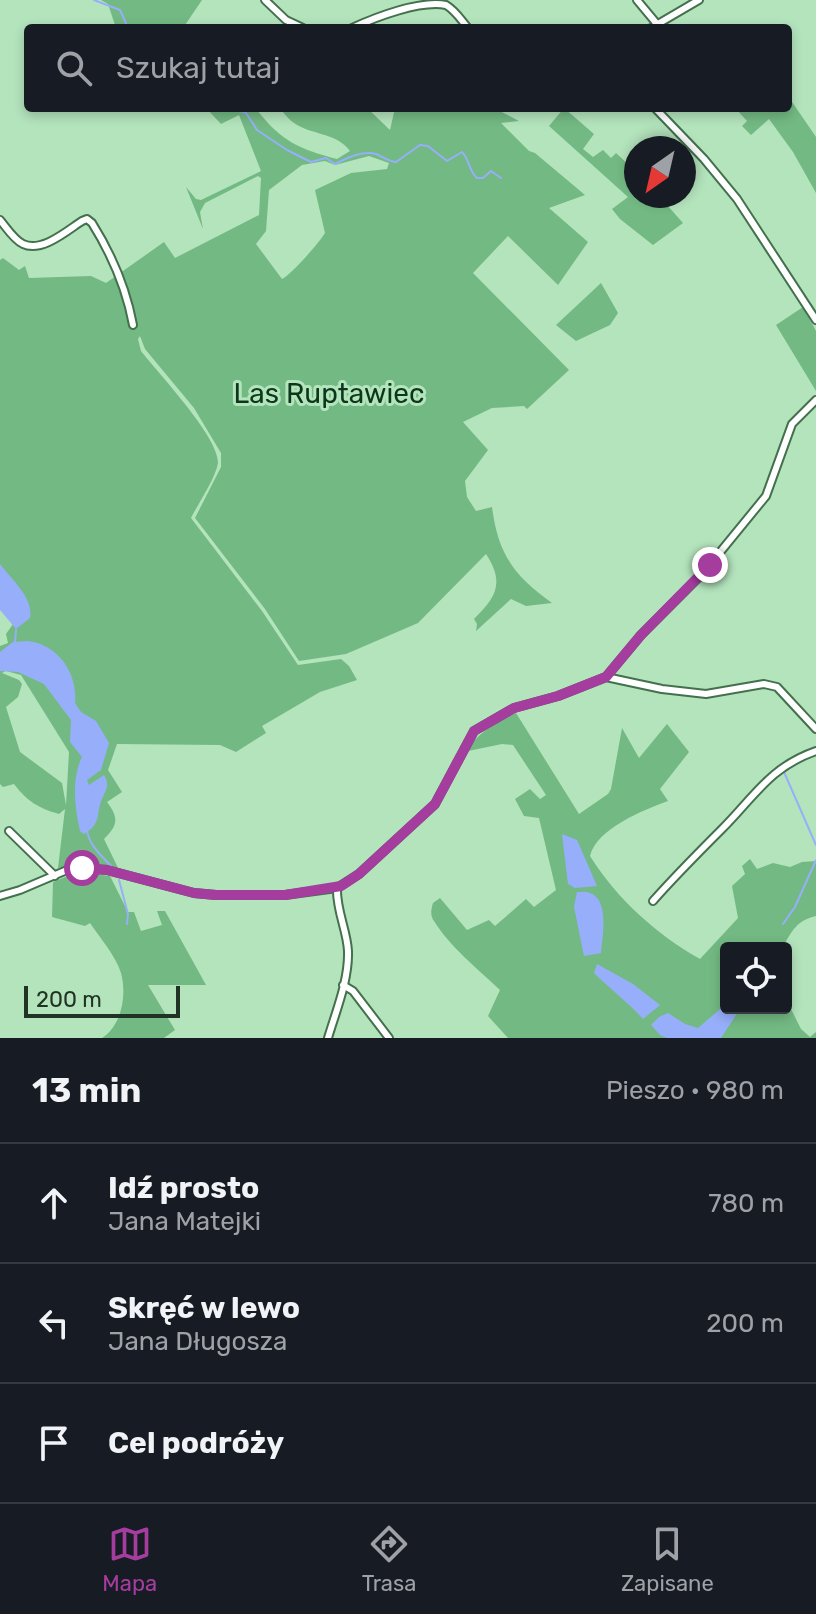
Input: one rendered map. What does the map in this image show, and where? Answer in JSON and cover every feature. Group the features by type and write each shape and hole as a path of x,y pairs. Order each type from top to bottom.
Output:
{"street":[{"path":"265,0 294,24"},
{"path":"637,0 651,24"},
{"path":"658,24 699,0"},
{"path":"361,24 406,5 434,1 448,6 464,24"},
{"path":"659,112 737,199 816,320"},
{"path":"0,220 21,243 27,245 54,239 87,219 117,268 133,325"},
{"path":"0,896 67,870 88,868 194,893 233,897 296,894 337,888 359,874 435,804 474,731 514,708 558,696 606,677 641,635 703,573 766,496 792,424 816,400"},
{"path":"606,677 662,689 706,694 764,684 777,687 816,729"},
{"path":"653,901 774,773 799,757 816,751"},
{"path":"9,831 55,876"},
{"path":"328,1038 343,985 348,951 337,888"},
{"path":"343,985 353,991 389,1038"}],"green space":[{"path":"101,0 202,0 186,24 115,24 108,4"},
{"path":"792,102 816,137 816,193 793,152 769,119 751,135 742,126 747,121 739,112 792,112"},
{"name":"Las Ruptawiec","path":"210,112 259,112 274,129 292,142 337,159 350,151 345,145 296,124 283,112 371,112 390,130 394,112 502,112 519,121 501,123 529,151 585,195 549,208 588,242 558,285 508,236 473,273 569,370 527,409 524,406 492,408 463,422 488,450 465,481 467,497 476,511 492,507 499,538 510,562 527,583 552,603 526,606 511,599 476,631 474,619 488,604 496,582 486,554 418,623 346,654 299,661 265,609 195,518 221,467 221,453 194,408 145,349 140,336 141,351 198,421 215,451 217,468 191,518 262,611 298,665 341,659 357,680 320,692 262,726 266,733 236,752 220,745 117,744 108,770 122,792 107,802 115,821 104,839 119,870 83,864 58,868 65,809 59,814 45,809 28,799 14,784 3,787 0,784 0,646 8,643 6,634 13,624 0,608 0,260 3,258 19,270 25,266 29,278 91,276 106,283 164,242 175,258 259,215 261,178 258,176 205,203 200,212 203,229 186,187 196,199 201,200 261,171 239,115 221,124","holes":["369,156 389,163 387,169 351,173 315,190 325,233 292,272 282,279 256,244 266,231 269,190 302,165 325,161 335,165","6,671 21,675 69,752 66,805 62,783 20,752 6,707 18,697 22,684 2,673"]},
{"path":"561,112 569,112 594,134 583,149 593,157 603,150 611,158 616,153 624,160 624,193 549,126"},
{"path":"624,200 624,208 670,208 683,223 653,245 612,209"},
{"path":"601,283 618,313 610,325 576,341 556,325"},
{"path":"803,307 816,331 816,391 776,325"},
{"path":"516,713 579,814 611,789 622,728 639,758 667,724 689,752 660,789 668,801 611,829 594,846 590,856 625,901 668,938 700,959 738,918 732,886 745,874 742,866 750,859 757,869 773,863 790,867 816,861 816,916 799,924 786,942 720,942 720,1014 792,1014 792,1011 801,1029 810,1037 816,1032 816,1038 508,1038 488,1016 500,990 448,940 431,912 433,903 440,898 467,930 489,920 495,926 526,899 534,907 556,890 539,818 524,816 515,799 530,789 540,799 546,795 513,745 502,744 468,751 495,724"},
{"path":"78,872 110,876 128,912 134,912 141,931 162,925 157,911 165,911 206,985 148,985 175,1030 164,1038 102,1038 114,1025 121,1009 123,982 119,967 90,923 85,926 52,917 53,882"}],"water":[{"path":"0,564 29,603 30,618 16,629 0,610"},
{"path":"28,641 49,648 64,663 73,682 75,703 81,712 96,721 109,743 101,770 87,780 89,785 104,775 107,785 96,822 84,834 80,831 75,794 76,775 82,757 70,742 71,720 44,684 18,672 0,671 0,652 13,642"},
{"path":"562,834 577,840 597,886 575,888 568,884"},
{"path":"577,892 590,893 600,903 603,911 601,953 584,956 574,907"},
{"path":"597,964 633,984 660,1005 643,1019 594,973"},
{"path":"720,1009 720,1014 736,1015 721,1038 667,1038 651,1025 668,1013 698,1028"}],"waterway":[{"path":"94,0 120,10 126,24"},
{"path":"243,112 257,130 311,162 326,158 335,164 366,153 396,162 420,145 428,146 447,161 462,152 477,178 483,178 491,171 501,178"},
{"path":"15,643 16,630"},
{"path":"784,772 816,845"},
{"path":"87,830 93,846 112,867"},
{"path":"783,924 795,907 816,860"},
{"path":"119,880 128,914 127,924"}],"route":[{"path":"82,868 107,870 194,893 233,897 285,895 341,886 359,874 435,804 474,731 514,708 590,686 606,677 641,635 710,565"}]}
